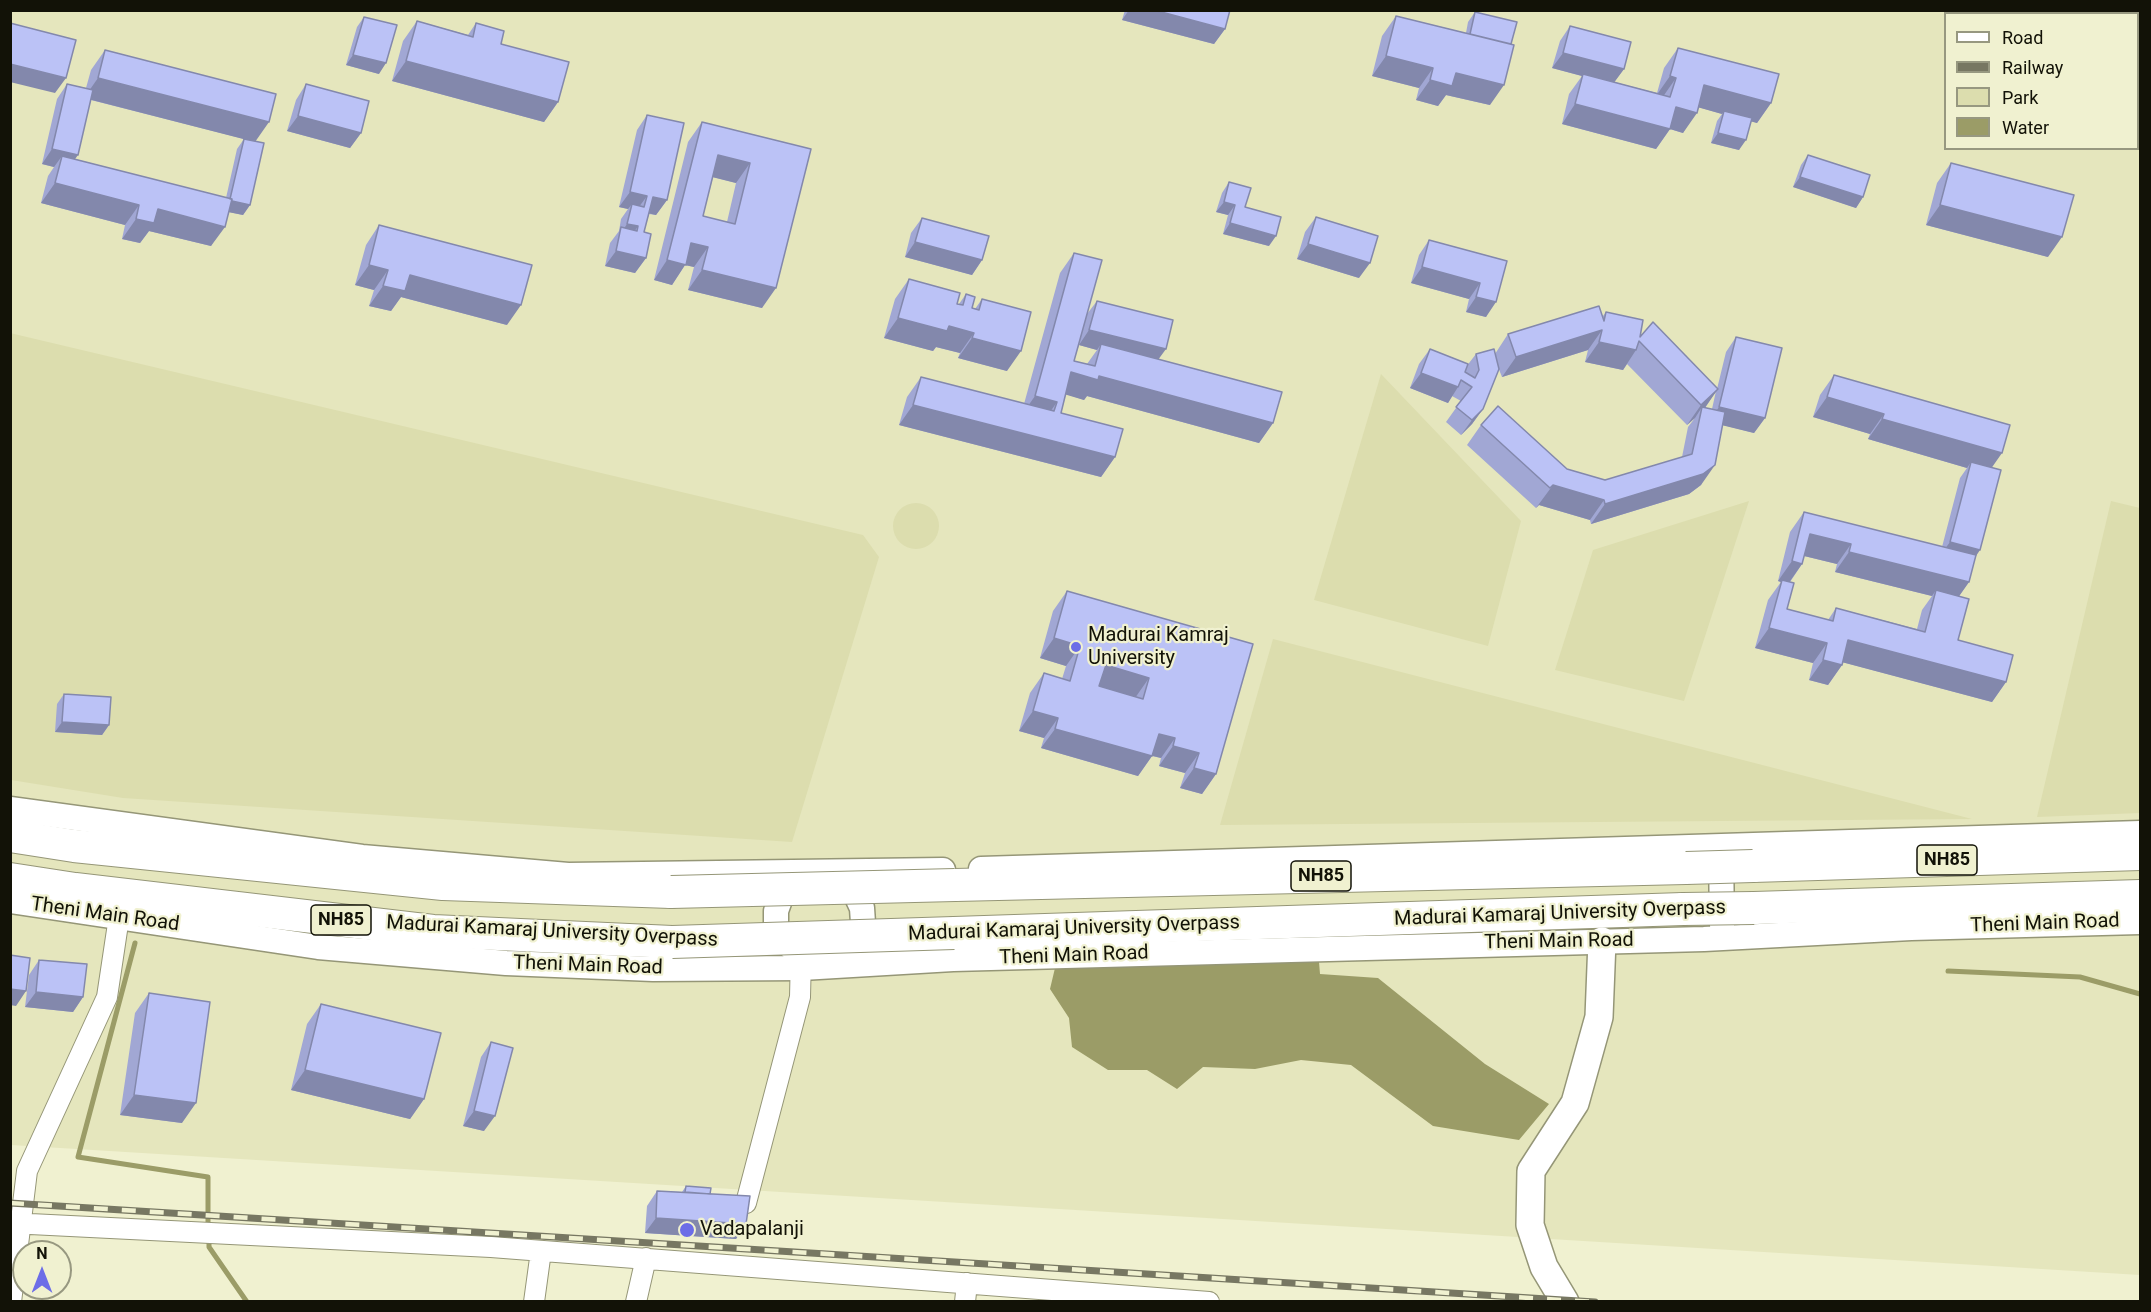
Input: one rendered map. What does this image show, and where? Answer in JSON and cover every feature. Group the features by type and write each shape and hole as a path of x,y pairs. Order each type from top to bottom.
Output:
{"highway":[{"name":"Madurai Kamaraj University Overpass","path":"10,836 74,846 444,884 671,892 1686,868 2140,854"},
{"name":"Madurai Kamaraj University Overpass","path":"10,879 75,889 434,931 672,942 2140,896"}],"main road":[{"path":"1565,1302 1544,1267 1530,1225 1532,1171 1575,1103 1599,1017 1602,941"}],"street":[{"name":"NH85","path":"10,809 362,857 568,875 867,871 2140,833"},
{"path":"1720,846 1722,938"},
{"path":"841,886 867,871"},
{"path":"762,872 795,888"},
{"path":"746,1203 800,997 799,956 780,939 776,925 776,911 781,897 795,888 819,884 841,886 856,895 862,908 863,923 859,937 843,949 799,956"},
{"name":"Theni Main Road","path":"10,901 318,947 494,962 653,969 768,968 799,956 874,964 977,958 1722,938 1911,928 2140,922"},
{"path":"11,1302 16,1223 27,1171 107,997 119,917"},
{"path":"843,949 874,964"},
{"path":"16,1223 541,1251 646,1258 966,1292 1209,1302"},
{"path":"534,1302 541,1251"},
{"path":"636,1302 646,1258"}],"shaded area":[{"name":"Madurai Kamraj University","path":"10,11 2140,11 2140,1275 11,1145"}],"green space":[{"path":"10,333 863,535 879,557 792,842 123,798 11,780"},
{"path":"1381,374 1521,521 1488,646 1314,600"},
{"path":"1749,501 1684,701 1555,670 1593,550"},
{"path":"2111,501 2140,508 2140,813 2037,817"},
{"path":"916,503 925,504 933,509 938,517 938,535 933,543 925,548 916,549 907,548 899,543 894,535 893,526 894,517 899,509 907,504"},
{"path":"1273,639 1972,819 1220,825"}],"water":[{"path":"1319,962 1320,974 1378,978 1485,1064 1549,1104 1519,1140 1433,1126 1351,1065 1301,1060 1255,1069 1203,1067 1177,1089 1147,1070 1108,1070 1072,1047 1069,1018 1050,989 1055,968"}],"building":[{"path":"1154,10 1230,10 1225,29"},
{"path":"1475,12 1517,22 1511,44 1470,34"},
{"path":"1396,16 1514,45 1504,85 1456,73 1452,86 1430,80 1433,68 1386,56"},
{"path":"364,17 397,25 386,63 353,55"},
{"path":"417,21 473,37 476,23 504,31 501,44 569,62 558,102 406,61"},
{"path":"10,23 76,40 66,78 10,64"},
{"path":"1570,26 1631,42 1624,69 1563,53"},
{"path":"1678,48 1779,74 1771,103 1704,85 1697,113 1676,107 1670,129 1575,104 1583,74 1670,97 1676,78 1670,76"},
{"path":"105,50 276,94 269,122 98,78"},
{"path":"67,84 93,90 78,155 52,149"},
{"path":"306,84 369,101 361,133 298,116"},
{"path":"1724,111 1752,118 1746,140 1718,133"},
{"path":"647,115 684,123 667,200 653,197 644,232 651,234 646,258 616,251 621,227 637,231 638,226 627,224 632,204 644,207 647,196 630,192"},
{"path":"702,122 811,149 776,288 702,270 708,247 691,243 686,265 667,260","holes":["718,155 750,163 735,224 703,216"]},
{"path":"244,139 264,143 250,205 230,199"},
{"path":"1808,155 1870,175 1863,197 1800,177"},
{"path":"62,156 232,199 225,227 158,209 154,223 136,219 139,205 55,183"},
{"path":"1951,163 2074,195 2062,237 1940,205"},
{"path":"1229,182 1251,188 1245,207 1281,217 1276,236 1230,223 1235,205 1224,202"},
{"path":"1316,217 1378,236 1370,263 1308,244"},
{"path":"922,218 989,236 982,260 915,242"},
{"path":"379,225 532,265 521,305 410,275 405,291 383,286 388,270 369,265"},
{"path":"1429,240 1507,261 1496,302 1476,297 1480,283 1422,267"},
{"path":"1074,253 1102,260 1074,361 1095,366 1101,344 1282,392 1273,423 1099,376 1098,380 1071,372 1061,413 1123,429 1115,457 913,405 921,377 1054,411 1057,402 1035,396"},
{"path":"909,279 960,293 957,304 963,305 966,294 975,297 972,308 979,310 982,299 1031,312 1021,351 972,338 974,333 949,326 947,331 898,318"},
{"path":"1097,301 1173,320 1166,349 1089,330"},
{"path":"1599,306 1604,321 1606,312 1643,320 1640,337 1653,322 1718,389 1701,405 1639,341 1636,350 1599,342 1602,330 1516,357 1508,334"},
{"path":"1736,337 1782,348 1765,418 1719,407"},
{"path":"1430,349 1468,364 1465,372 1475,378 1479,370 1476,354 1494,349 1499,369 1483,409 1472,420 1456,407 1472,387 1461,380 1458,387 1421,373"},
{"path":"1834,375 2010,425 2002,453 1882,419 1884,414 1827,397"},
{"path":"1498,406 1567,469 1605,480 1692,454 1702,407 1725,412 1715,465 1703,474 1605,504 1604,500 1553,485 1550,488 1481,425"},
{"path":"1971,462 2001,470 1980,550 1950,542"},
{"path":"1804,512 1976,555 1969,582 1849,552 1851,544 1810,534 1802,564 1792,561"},
{"path":"1782,580 1794,583 1787,609 1833,621 1836,608 1925,632 1936,590 1969,599 1958,640 2013,655 2006,682 1848,640 1842,665 1823,660 1827,643 1769,628"},
{"path":"1067,591 1253,644 1216,774 1194,768 1199,753 1173,746 1175,738 1159,734 1152,756 1055,729 1058,718 1033,711 1044,673 1070,681 1080,646 1054,638","holes":["1106,665 1149,678 1143,699 1099,686"]},
{"path":"64,694 111,697 109,725 62,722"},
{"path":"10,955 30,958 26,991 10,989"},
{"path":"39,960 87,964 83,997 36,992"},
{"path":"149,993 210,1002 196,1103 134,1095"},
{"path":"321,1004 441,1033 424,1099 305,1070"},
{"path":"491,1042 513,1048 495,1116 474,1111"},
{"path":"686,1186 711,1188 710,1194 685,1192"},
{"path":"657,1191 750,1196 746,1224 656,1218"}],"waterway":[{"path":"135,943 78,1157 208,1177 208,1228"},
{"path":"1948,971 2080,977 2140,994"},
{"path":"209,1237 209,1247 247,1302"}],"railway":[{"path":"10,1203 1595,1302"}],"place":[{"name":"Madurai Kamraj University","path":"1076,647"},
{"name":"Vadapalanji","path":"687,1230"}]}
